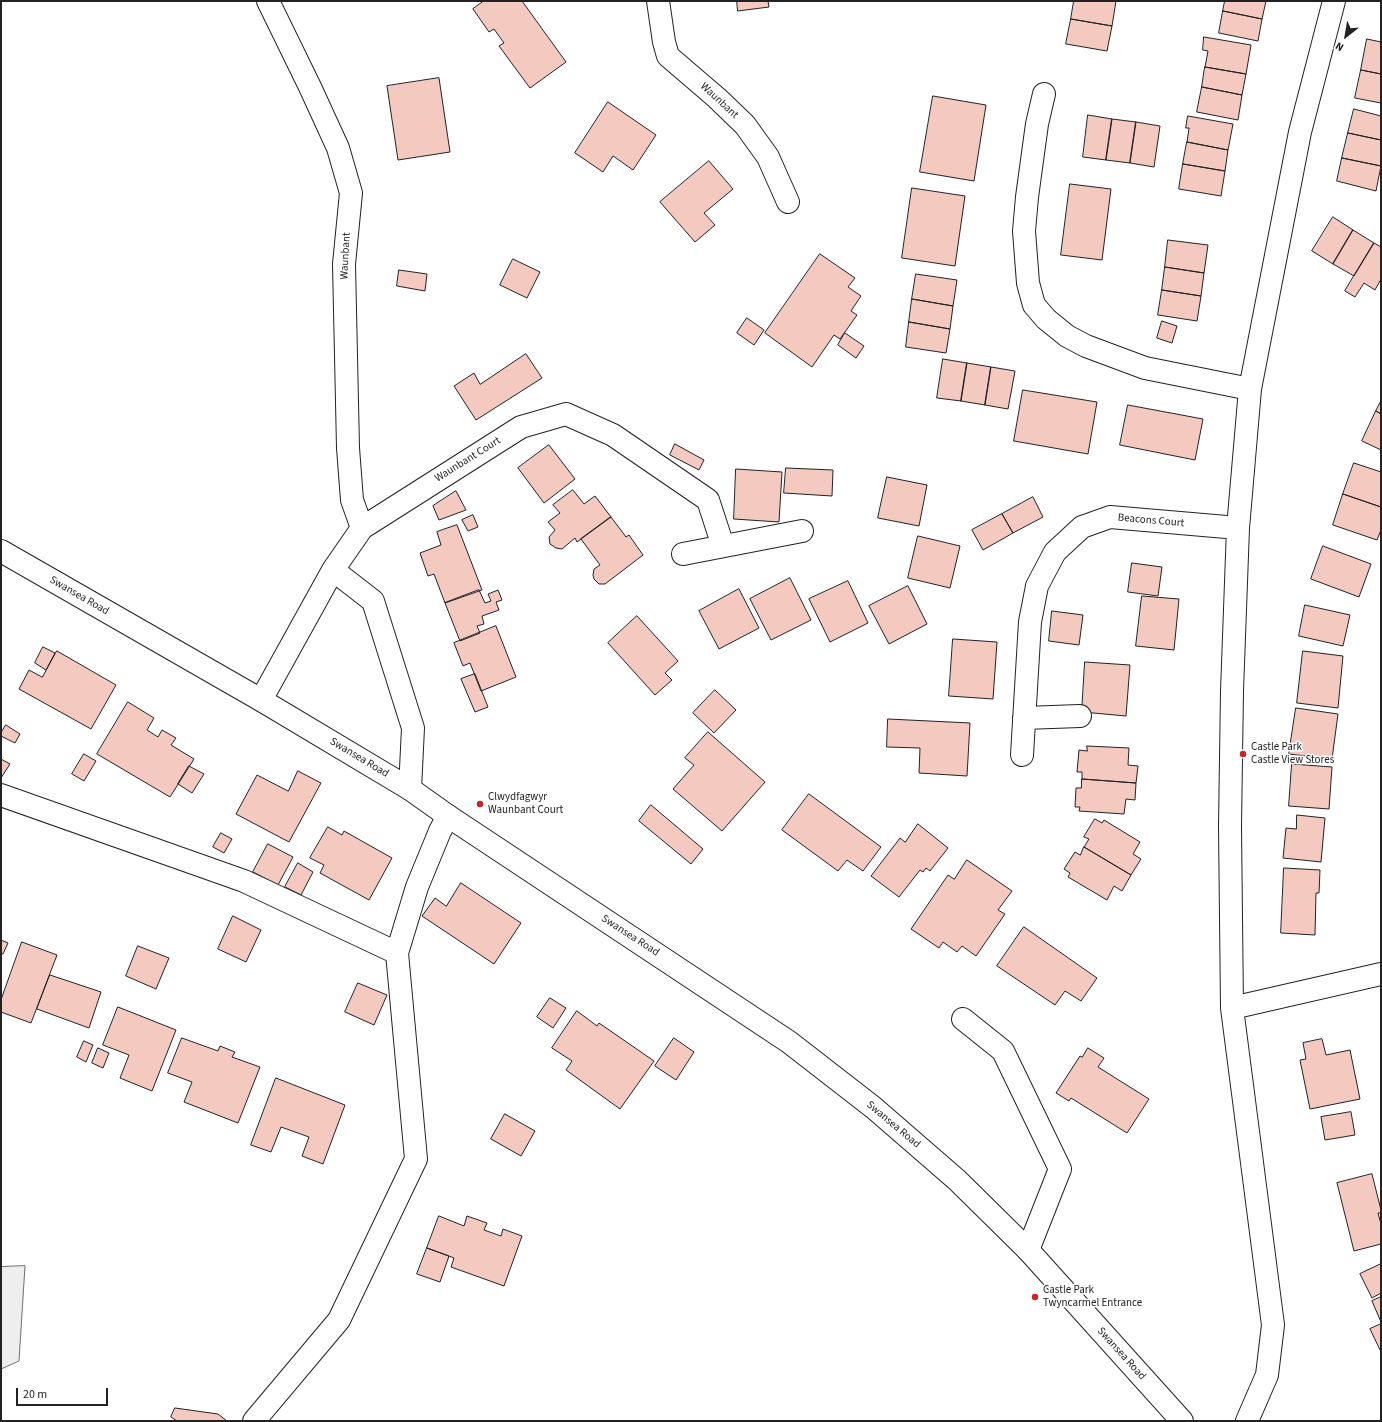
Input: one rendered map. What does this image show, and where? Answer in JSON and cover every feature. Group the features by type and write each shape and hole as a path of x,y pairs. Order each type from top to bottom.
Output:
{"street":[{"name":"Waunbant","path":"268,1 338,148 351,193 344,264 348,448 352,500 362,528"},
{"name":"Waunbant","path":"658,1 664,42 668,56 717,98 745,125 768,157 788,202"},
{"path":"1247,1421 1267,1375 1273,1325 1232,1008 1230,826 1232,691 1238,528 1250,389 1300,132 1334,1"},
{"path":"1044,94 1037,124 1024,231 1028,283 1034,305 1046,319 1067,336 1086,346 1145,368 1250,389"},
{"name":"Waunbant Court","path":"261,700 333,570 362,528 521,426 566,414 613,435 708,500 723,546"},
{"name":"Beacons Court","path":"1022,755 1030,622 1037,586 1055,552 1082,527 1110,517 1238,528"},
{"path":"683,554 802,531"},
{"name":"Swansea Road","path":"1,551 261,700 410,789 448,816 789,1042 874,1108 957,1180 1028,1250 1182,1421"},
{"path":"333,570 373,601 413,728 410,789"},
{"path":"1024,718 1080,716"},
{"path":"1,795 244,881 397,953"},
{"path":"254,1421 339,1320 416,1159 397,953 416,887 448,816"},
{"path":"1232,1008 1381,974"},
{"path":"963,1019 1003,1051 1060,1169 1028,1250"}],"shaded area":[{"path":"25,1266 19,1361 1,1369 1,1267"}],"building":[{"path":"484,1 522,1 566,62 530,88 499,46 504,43 494,29 489,32 473,9"},
{"path":"737,1 768,1 769,7 738,11"},
{"path":"1074,1 1116,1 1112,26 1071,19"},
{"path":"1225,1 1266,1 1262,19 1223,11"},
{"path":"1223,11 1262,19 1258,41 1219,33"},
{"path":"1071,19 1112,26 1107,51 1066,44"},
{"path":"1204,37 1251,45 1246,74 1205,67 1208,51 1203,50"},
{"path":"1367,39 1381,42 1381,74 1361,70"},
{"path":"1205,67 1246,74 1242,95 1202,87"},
{"path":"1361,70 1381,74 1381,103 1355,98"},
{"path":"439,78 450,152 398,160 387,86"},
{"path":"1202,87 1242,95 1238,120 1197,112"},
{"path":"933,96 986,105 974,181 920,172"},
{"path":"608,102 656,135 633,170 613,156 603,172 575,153"},
{"path":"1354,109 1381,116 1381,140 1348,133"},
{"path":"1088,115 1112,119 1106,160 1083,157"},
{"path":"1188,116 1233,124 1228,150 1187,142 1189,128 1186,128"},
{"path":"1112,119 1136,122 1130,163 1106,160"},
{"path":"1136,122 1160,126 1154,167 1130,163"},
{"path":"1348,133 1381,140 1381,166 1342,158"},
{"path":"1187,142 1228,150 1225,171 1183,164"},
{"path":"1342,158 1381,166 1376,191 1337,181"},
{"path":"709,161 733,189 704,213 715,225 695,242 660,202"},
{"path":"1183,164 1225,171 1221,196 1179,189"},
{"path":"1070,184 1111,189 1102,260 1061,255"},
{"path":"912,188 965,196 955,266 902,258"},
{"path":"1333,217 1353,230 1333,264 1312,251"},
{"path":"1353,230 1374,243 1354,276 1333,264"},
{"path":"1168,240 1208,245 1204,273 1165,267"},
{"path":"1374,243 1381,247 1381,279 1375,290 1364,283 1355,297 1345,291"},
{"path":"820,254 855,278 848,287 861,296 851,311 857,315 840,339 834,335 812,367 765,333"},
{"path":"513,259 540,272 527,298 500,285"},
{"path":"1165,267 1204,273 1201,296 1162,290"},
{"path":"399,270 427,274 425,291 397,286"},
{"path":"916,274 957,280 953,306 912,299"},
{"path":"1162,290 1201,296 1197,321 1158,315"},
{"path":"912,299 953,306 950,329 909,322"},
{"path":"747,318 764,330 754,345 737,333"},
{"path":"1162,321 1177,326 1172,343 1157,338"},
{"path":"909,322 950,329 946,353 906,347"},
{"path":"845,333 864,346 856,358 838,345"},
{"path":"526,354 542,378 476,420 454,386 474,373 480,384"},
{"path":"943,359 967,363 961,401 937,398"},
{"path":"967,363 991,367 985,405 961,401"},
{"path":"991,367 1015,371 1008,409 985,405"},
{"path":"1023,390 1097,402 1088,454 1014,441"},
{"path":"1381,401 1381,414 1376,411"},
{"path":"1128,405 1203,419 1195,460 1120,445"},
{"path":"1376,411 1381,414 1381,450 1362,441"},
{"path":"675,444 704,460 699,470 670,455"},
{"path":"549,445 575,479 544,503 518,468"},
{"path":"1354,463 1381,472 1381,507 1343,494"},
{"path":"786,468 833,470 832,496 784,493"},
{"path":"736,469 782,472 779,522 734,519"},
{"path":"887,477 927,485 919,526 878,518"},
{"path":"573,490 584,504 595,496 611,517 577,542 575,538 562,549 556,548 550,544 549,537 555,530 548,522 560,513 553,505"},
{"path":"456,491 466,510 439,520 433,506"},
{"path":"1343,494 1381,507 1381,530 1377,540 1333,525"},
{"path":"1033,497 1043,517 1013,533 1002,514"},
{"path":"1002,514 1013,533 983,550 972,530"},
{"path":"473,515 478,527 468,531 462,520"},
{"path":"611,517 626,537 629,535 643,555 605,584 599,584 594,579 593,575 594,569 600,565 581,539"},
{"path":"457,525 482,590 445,603 434,574 428,576 420,553 441,545 437,532"},
{"path":"918,536 960,546 950,588 908,578"},
{"path":"1323,546 1371,564 1359,597 1311,579"},
{"path":"1132,563 1162,567 1158,596 1128,592"},
{"path":"790,578 811,620 771,640 750,599"},
{"path":"848,581 868,623 830,642 809,599"},
{"path":"908,586 927,624 889,644 869,606"},
{"path":"739,589 759,628 719,649 699,611"},
{"path":"479,590 485,603 491,601 488,594 498,590 502,600 496,602 499,610 482,616 484,624 477,626 480,633 460,641 445,603"},
{"path":"1142,596 1179,599 1174,650 1136,646"},
{"path":"1305,605 1350,615 1343,646 1299,636"},
{"path":"1052,611 1083,615 1079,645 1049,641"},
{"path":"637,616 678,661 665,673 672,680 655,695 608,643"},
{"path":"496,626 516,677 481,691 470,663 463,666 454,643"},
{"path":"953,639 997,642 993,699 949,696"},
{"path":"43,647 55,653 46,670 35,663"},
{"path":"57,651 116,685 91,729 19,689 29,670 42,677"},
{"path":"1303,651 1343,656 1338,708 1297,703"},
{"path":"1085,662 1130,665 1126,716 1082,712"},
{"path":"475,674 488,707 475,712 461,679"},
{"path":"715,690 736,710 714,733 693,713"},
{"path":"128,702 154,718 147,730 158,737 162,730 176,738 171,745 194,759 170,797 97,754"},
{"path":"1296,708 1338,714 1332,759 1289,754"},
{"path":"888,719 970,723 967,776 919,773 920,748 887,747"},
{"path":"6,725 20,734 15,743 1,736 1,733"},
{"path":"708,732 765,782 722,831 673,789 694,765 685,758"},
{"path":"1087,746 1129,748 1128,765 1138,766 1136,783 1082,779 1082,772 1077,772 1079,750 1087,751"},
{"path":"84,754 96,761 84,781 72,774"},
{"path":"1,759 10,764 1,778"},
{"path":"1292,764 1332,767 1329,809 1289,806"},
{"path":"189,766 204,774 192,793 178,784"},
{"path":"298,771 321,783 289,842 236,814 257,775 288,791"},
{"path":"1082,779 1136,783 1135,800 1126,799 1124,814 1079,811 1080,807 1075,807 1076,788 1081,788"},
{"path":"809,794 881,847 863,871 847,860 838,871 782,830"},
{"path":"651,805 703,849 691,864 639,821"},
{"path":"1297,815 1325,818 1321,862 1283,858 1286,828 1296,829"},
{"path":"1095,819 1102,823 1104,820 1140,842 1133,854 1141,859 1131,875 1084,847 1089,839 1084,837"},
{"path":"918,824 948,848 930,871 926,868 923,872 920,870 899,897 871,876 900,838 905,842"},
{"path":"328,827 342,835 344,831 392,858 369,900 320,873 324,865 310,858"},
{"path":"221,833 232,839 224,853 213,847"},
{"path":"268,844 293,857 278,885 253,872"},
{"path":"1084,847 1131,875 1122,891 1114,886 1107,900 1068,877 1070,873 1064,869 1075,852 1080,855"},
{"path":"967,860 1012,891 998,910 1005,914 976,956 962,946 957,952 943,942 939,948 911,929 948,875 954,879"},
{"path":"298,863 313,872 301,895 285,887"},
{"path":"1284,868 1320,870 1319,893 1316,893 1315,935 1281,933"},
{"path":"461,883 521,923 494,964 422,916 435,898 446,906"},
{"path":"233,916 261,930 246,962 218,949"},
{"path":"1024,927 1097,978 1081,1001 1065,991 1055,1005 997,966"},
{"path":"1,940 8,943 3,954 1,954"},
{"path":"22,942 57,955 31,1023 1,1012 1,1000"},
{"path":"138,946 169,958 156,989 126,976"},
{"path":"50,975 101,992 89,1028 37,1009"},
{"path":"358,983 387,995 374,1025 345,1012"},
{"path":"550,998 566,1008 553,1028 537,1017"},
{"path":"118,1007 176,1030 152,1091 120,1078 129,1055 103,1045"},
{"path":"577,1011 597,1026 599,1023 654,1061 620,1109 566,1070 572,1061 552,1048"},
{"path":"182,1038 218,1051 220,1046 235,1052 232,1057 260,1067 238,1123 184,1102 192,1082 168,1073"},
{"path":"674,1038 694,1052 676,1080 655,1066"},
{"path":"1322,1039 1326,1055 1350,1050 1360,1099 1310,1109 1300,1060 1306,1059 1303,1043"},
{"path":"84,1041 93,1045 86,1062 77,1057"},
{"path":"98,1048 109,1053 103,1068 92,1063"},
{"path":"1088,1048 1104,1058 1098,1067 1149,1099 1127,1133 1071,1098 1069,1101 1056,1093 1080,1056 1082,1057"},
{"path":"276,1078 345,1105 323,1164 302,1156 309,1137 281,1127 271,1152 251,1145"},
{"path":"1351,1112 1355,1135 1325,1140 1321,1117"},
{"path":"505,1114 535,1131 521,1156 491,1139"},
{"path":"1372,1174 1381,1210 1381,1213 1378,1213 1381,1224 1381,1244 1354,1251 1337,1183"},
{"path":"439,1216 464,1226 467,1216 487,1223 484,1230 501,1236 503,1229 522,1236 504,1286 451,1267 454,1258 427,1248"},
{"path":"427,1248 449,1256 440,1282 417,1274"},
{"path":"1381,1264 1381,1293 1372,1298 1360,1274"},
{"path":"1381,1297 1381,1322 1372,1301"},
{"path":"1381,1324 1381,1352 1370,1329"},
{"path":"175,1408 218,1414 227,1421 177,1421 171,1417"}],"place":[{"name":"Castle Park Castle View Stores","path":"1243,754"},
{"name":"Clwydfagwyr Waunbant Court","path":"480,804"},
{"name":"Castle Park Twyncarmel Entrance","path":"1035,1297"}]}
